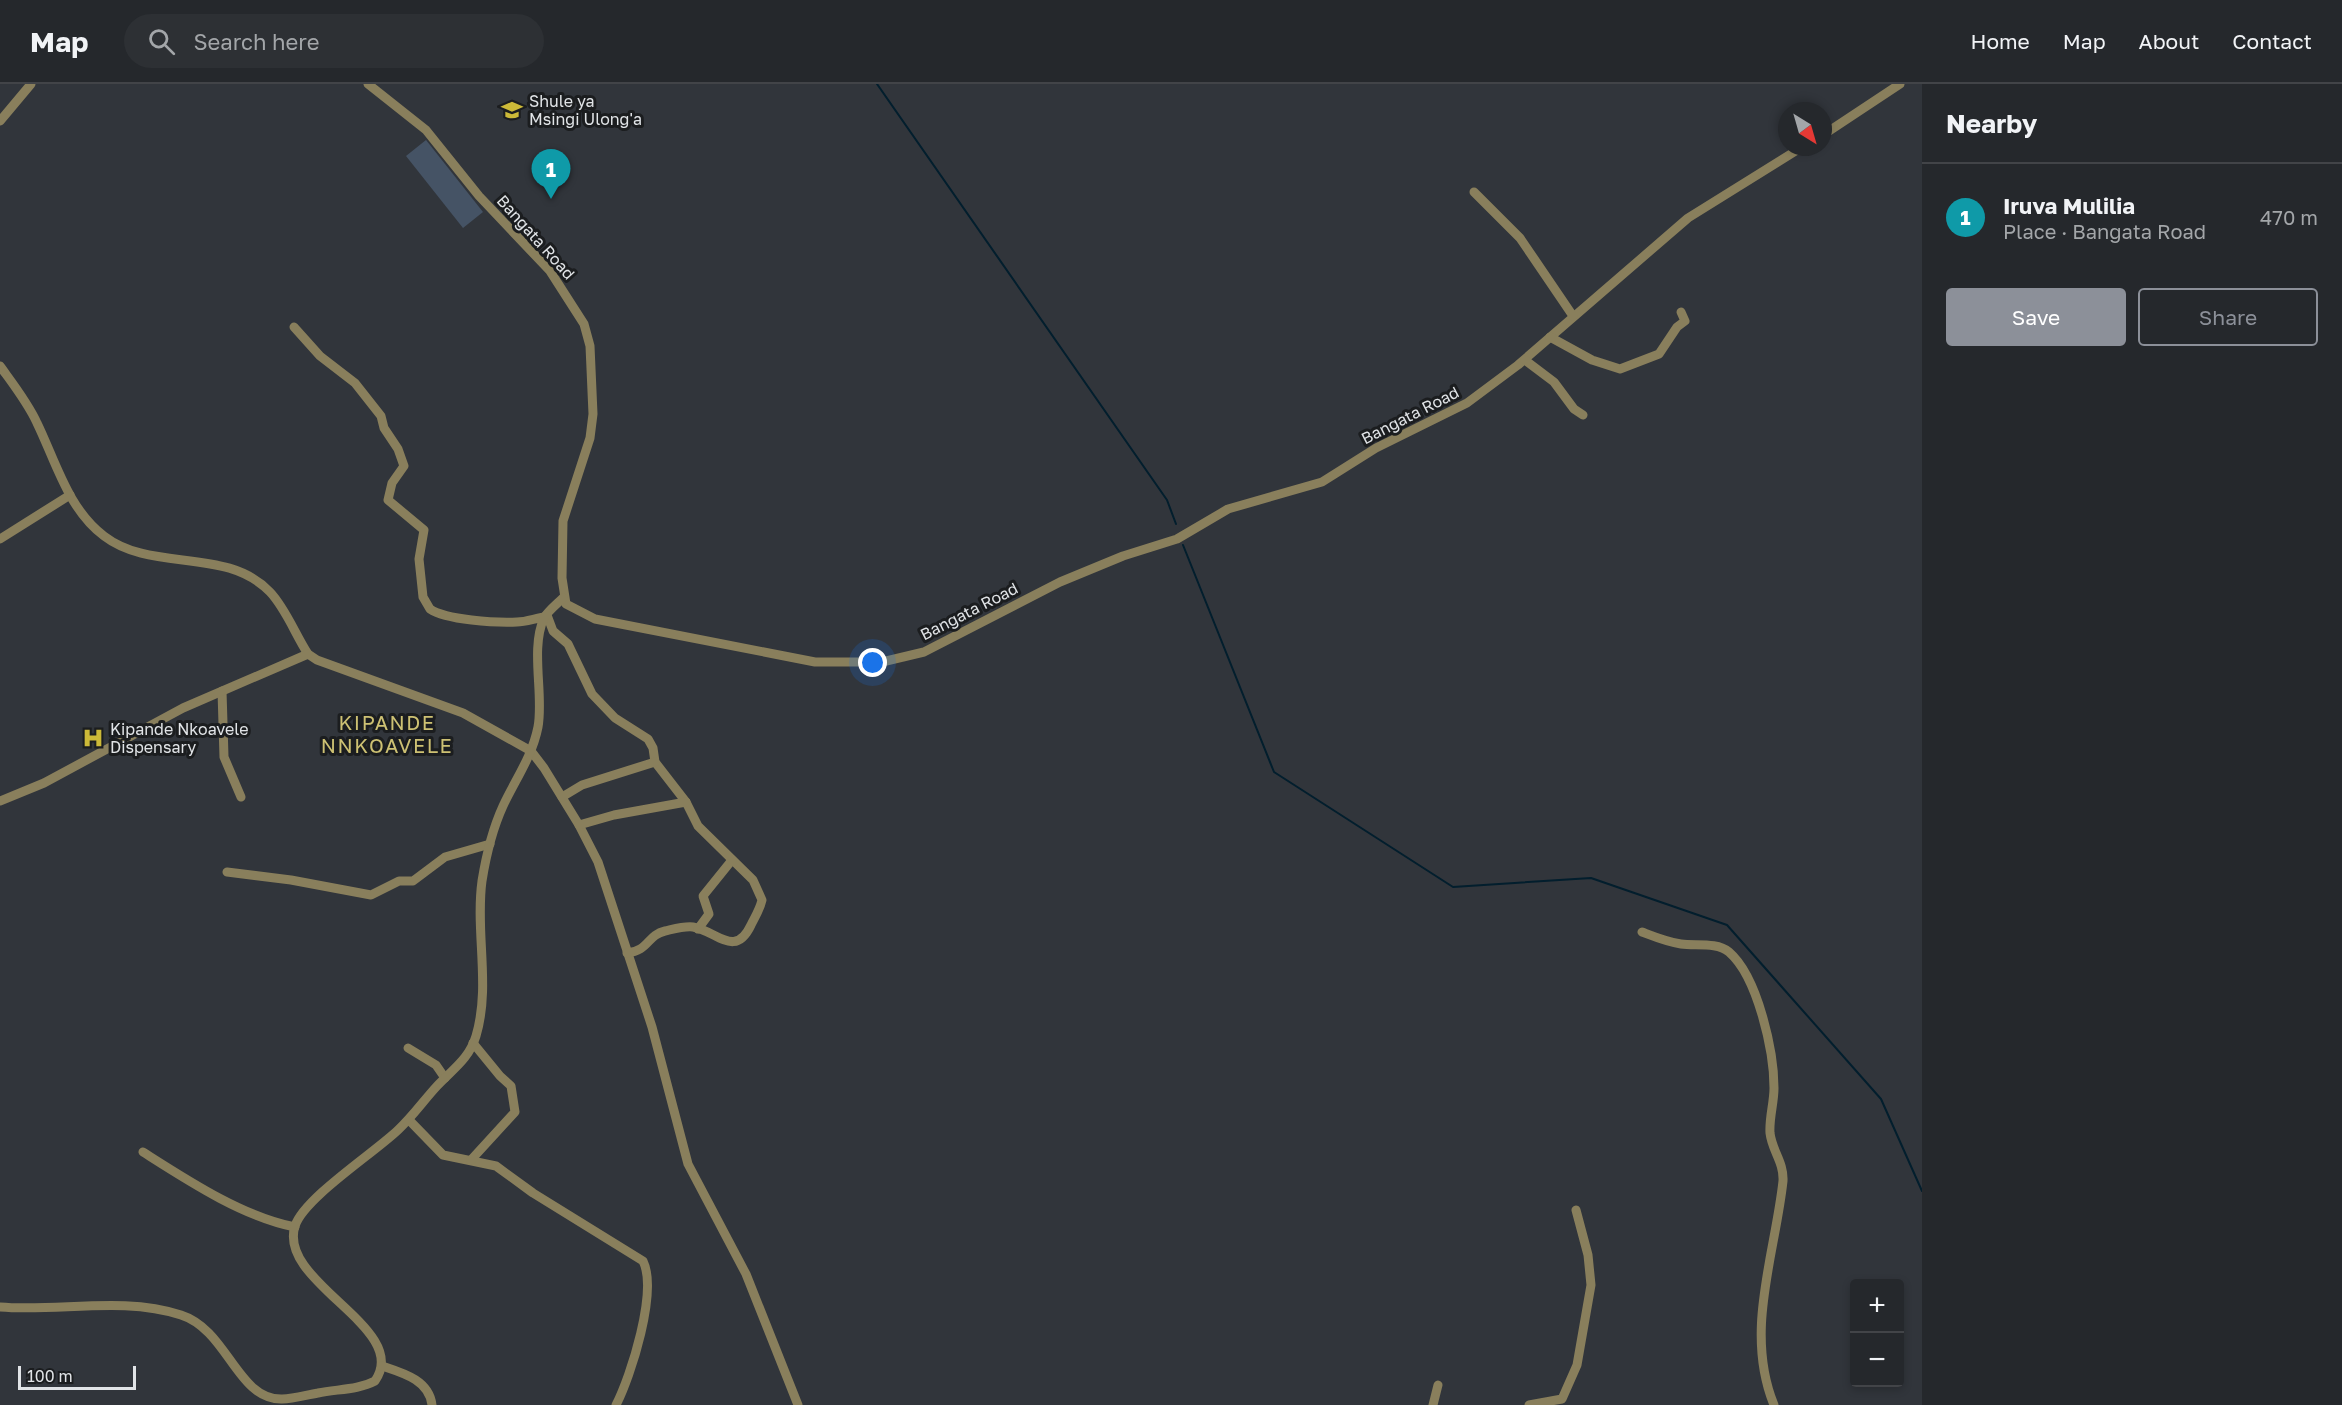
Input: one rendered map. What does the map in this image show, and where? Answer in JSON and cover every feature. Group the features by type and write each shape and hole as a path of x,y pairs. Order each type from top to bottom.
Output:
{"street":[{"path":"0,121 31,84"},
{"name":"Bangata Road","path":"368,84 426,130 479,196 550,271 584,324 590,346 593,414 590,438 564,521 563,598 570,608 596,619 793,659 826,663 860,663 907,657 939,645 1060,582 1184,536 1228,509 1307,487 1334,476 1376,448 1467,403 1525,360 1688,218 1788,156"},
{"path":"1832,129 1900,84"},
{"path":"1474,192 1520,238 1573,316"},
{"path":"1550,337 1602,364 1623,368 1660,352 1677,327 1686,321 1681,312"},
{"path":"294,327 320,356 355,383 379,414 384,428 398,448 404,466 392,483 388,500 424,530 419,559 423,597 430,609 446,615 517,622 546,616"},
{"path":"1525,360 1554,382 1574,409 1583,415"},
{"path":"0,366 36,420 70,495 93,527 123,547 140,554 218,565 240,572 259,583 278,603 308,654 326,664 463,713 531,751 579,825 602,873 659,1050 688,1164 746,1274 798,1405"},
{"path":"0,539 70,495"},
{"path":"0,1308 104,1306 182,1315 203,1326 215,1337 254,1390 281,1400 366,1385 375,1381 382,1366 381,1354 367,1332 302,1263 296,1247 295,1227 304,1212 319,1196 409,1120 463,1062 473,1044 481,996 482,882 490,844 502,809 531,751 539,721 538,659 546,616 563,598"},
{"path":"546,616 553,631 568,644 592,694 615,718 648,739 653,748 655,762 686,802 706,837 753,880 762,900 747,935 740,940 726,942 698,928 686,927 663,931 642,950 627,953"},
{"path":"0,801 44,783 130,736 222,691 308,654"},
{"path":"222,691 224,757 241,797"},
{"path":"562,797 582,785 655,762"},
{"path":"579,825 614,815 686,802"},
{"path":"227,872 302,882 372,895 399,881 413,881 445,857 490,844"},
{"path":"698,928 709,914 703,898 732,860"},
{"path":"1642,932 1668,942 1724,948 1742,968 1762,1016 1774,1068 1770,1132 1783,1172 1761,1331 1763,1371 1773,1405"},
{"path":"471,1160 515,1112 511,1086 473,1044"},
{"path":"408,1048 436,1065 446,1078"},
{"path":"409,1120 443,1155 496,1166 533,1193 643,1261 648,1285 646,1308 637,1346 616,1405"},
{"path":"143,1152 221,1197 263,1217 295,1227"},
{"path":"1529,1405 1562,1399 1580,1356 1591,1275 1576,1210"},
{"path":"382,1366 423,1384 429,1392 432,1405"},
{"path":"1433,1405 1438,1385"}],"shaded area":[{"path":"426,140 483,212 463,228 406,156"}],"waterway":[{"path":"877,84 1167,500 1176,524"},
{"path":"1183,545 1274,772 1453,887 1591,878 1727,925 1881,1099 1922,1191"}],"place":[{"name":"Shule ya Msingi Ulong'a","path":"512,110"},
{"name":"Iruva Mulilia","path":"551,199"},
{"name":"Kipande Nkoavele Dispensary","path":"93,738"}],"district":[{"name":"KIPANDE NNKOAVELE","path":"387,734"}]}
